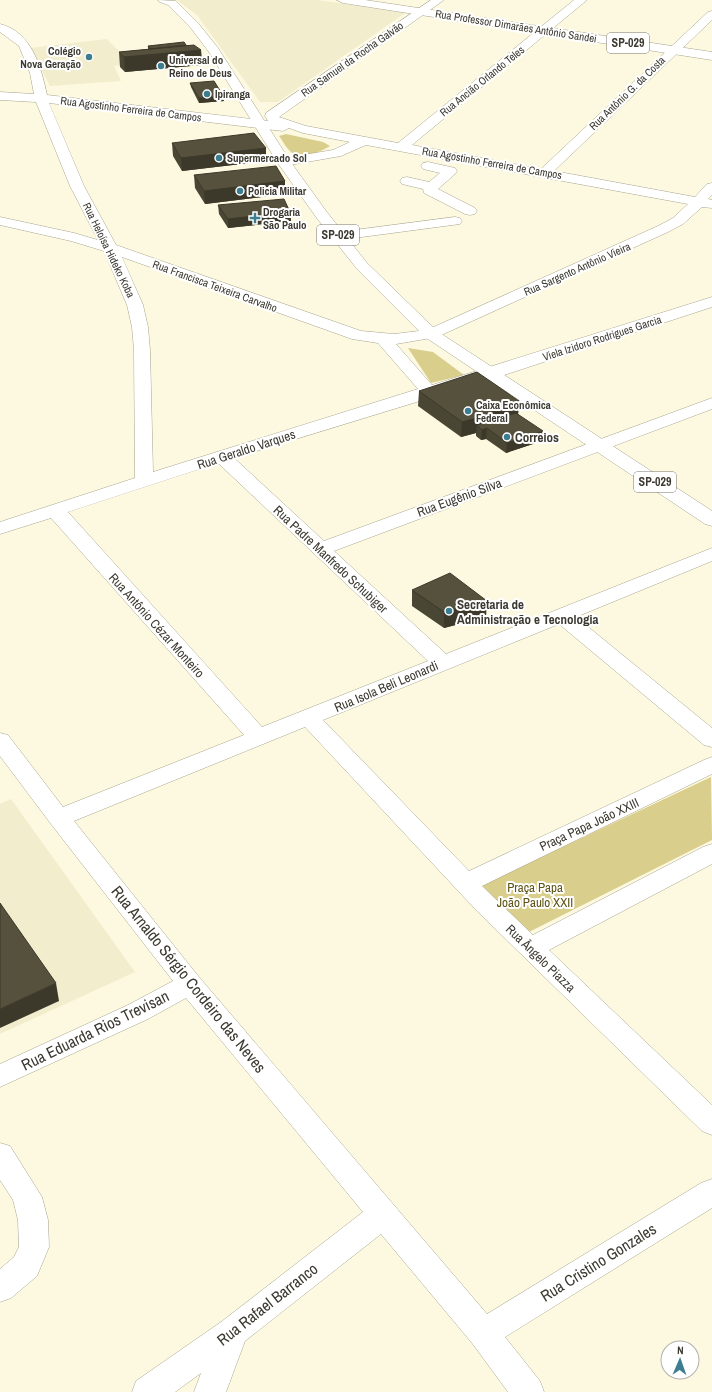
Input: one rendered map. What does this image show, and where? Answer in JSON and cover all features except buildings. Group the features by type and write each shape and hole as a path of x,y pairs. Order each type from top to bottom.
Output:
{"main road":[{"name":"Rua Professor Dimarães Antônio Sandei","path":"343,0 712,56"},
{"name":"Rua Samuel da Rocha Galvão","path":"417,11 428,0"},
{"name":"Rua Samuel da Rocha Galvão","path":"267,122 273,113 286,106 417,11 438,0"},
{"name":"Rua Ancião Orlando Teles","path":"402,147 581,0"},
{"name":"SP-029","path":"168,1 194,25 267,122 284,162 362,266 431,334 492,373 598,446 712,520"},
{"name":"Rua Antônio G. da Costa","path":"544,173 672,50 712,14"},
{"name":"Rua Heloísa Hideko Koba","path":"0,27 24,44 36,73 41,98 77,186 110,248 135,305 140,327 144,481"},
{"name":"Rua Agostinho Ferreira de Campos","path":"0,96 41,98 267,122 705,204"},
{"path":"284,162 336,153 365,140"},
{"path":"428,166 450,171 432,187 430,191 470,211"},
{"path":"407,181 432,187"},
{"name":"Rua Sargento Antônio Vieira","path":"431,334 643,239 678,221 705,204 712,187"},
{"name":"Rua Francisca Teixeira Carvalho","path":"0,221 74,237 110,248 358,336 384,340 402,339 431,334"},
{"path":"339,236 455,221"},
{"name":"Viela Izidoro Rodrigues Garcia","path":"492,373 712,302"},
{"path":"384,340 429,392"},
{"name":"Rua Geraldo Varques","path":"0,528 221,456 492,373"},
{"name":"Rua Eugênio Silva","path":"320,549 712,403"},
{"name":"Rua Padre Manfredo Schubiger","path":"221,456 442,662"},
{"name":"Rua Antônio Cézar Monteiro","path":"56,511 258,738"},
{"name":"Rua Isola Beli Leonardi","path":"59,818 712,554"},
{"path":"561,615 712,740"},
{"name":"Rua Ângelo Piazza","path":"309,718 466,883 712,1123"},
{"name":"Rua Arnaldo Sérgio Cordeiro das Neves","path":"0,740 59,818 190,984 483,1333 528,1392"},
{"name":"Praça Papa João XXIII","path":"466,883 712,765"},
{"path":"531,948 712,853"},
{"name":"Rua Eduarda Rios Trevisan","path":"0,1076 138,1012 190,984"},
{"path":"0,1155 27,1197 33,1220 34,1247 26,1266 0,1288"},
{"name":"Rua Cristino Gonzales","path":"483,1333 712,1192"},
{"name":"Rua Rafael Barranco","path":"148,1392 232,1332 384,1214"},
{"path":"210,1392 232,1332"}],"shaded area":[{"path":"177,0 318,0 405,13 278,102 260,102 197,15"},
{"name":"Colégio Nova Geração","path":"107,39 120,52 138,51 147,63 114,66 121,81 50,86 30,48"},
{"path":"11,799 135,972 0,1034 0,804"}],"green space":[{"path":"286,134 323,142 330,146 321,151 310,154 295,154 288,149 279,136"},
{"path":"408,348 433,352 464,375 431,383"},
{"name":"Praça Papa João Paulo XXII","path":"711,777 712,840 527,933 480,886"}],"place":[{"name":"Colégio Nova Geração","path":"89,57"},
{"name":"Universal do Reino de Deus","path":"161,66"},
{"name":"Ipiranga","path":"207,94"},
{"name":"Supermercado Sol","path":"219,158"},
{"name":"Policia Militar","path":"240,191"},
{"name":"Drogaria São Paulo","path":"255,218"},
{"name":"Caixa Econômica Federal","path":"468,411"},
{"name":"Correios","path":"507,437"},
{"name":"Secretaria de Administração e Tecnologia","path":"449,611"}]}
